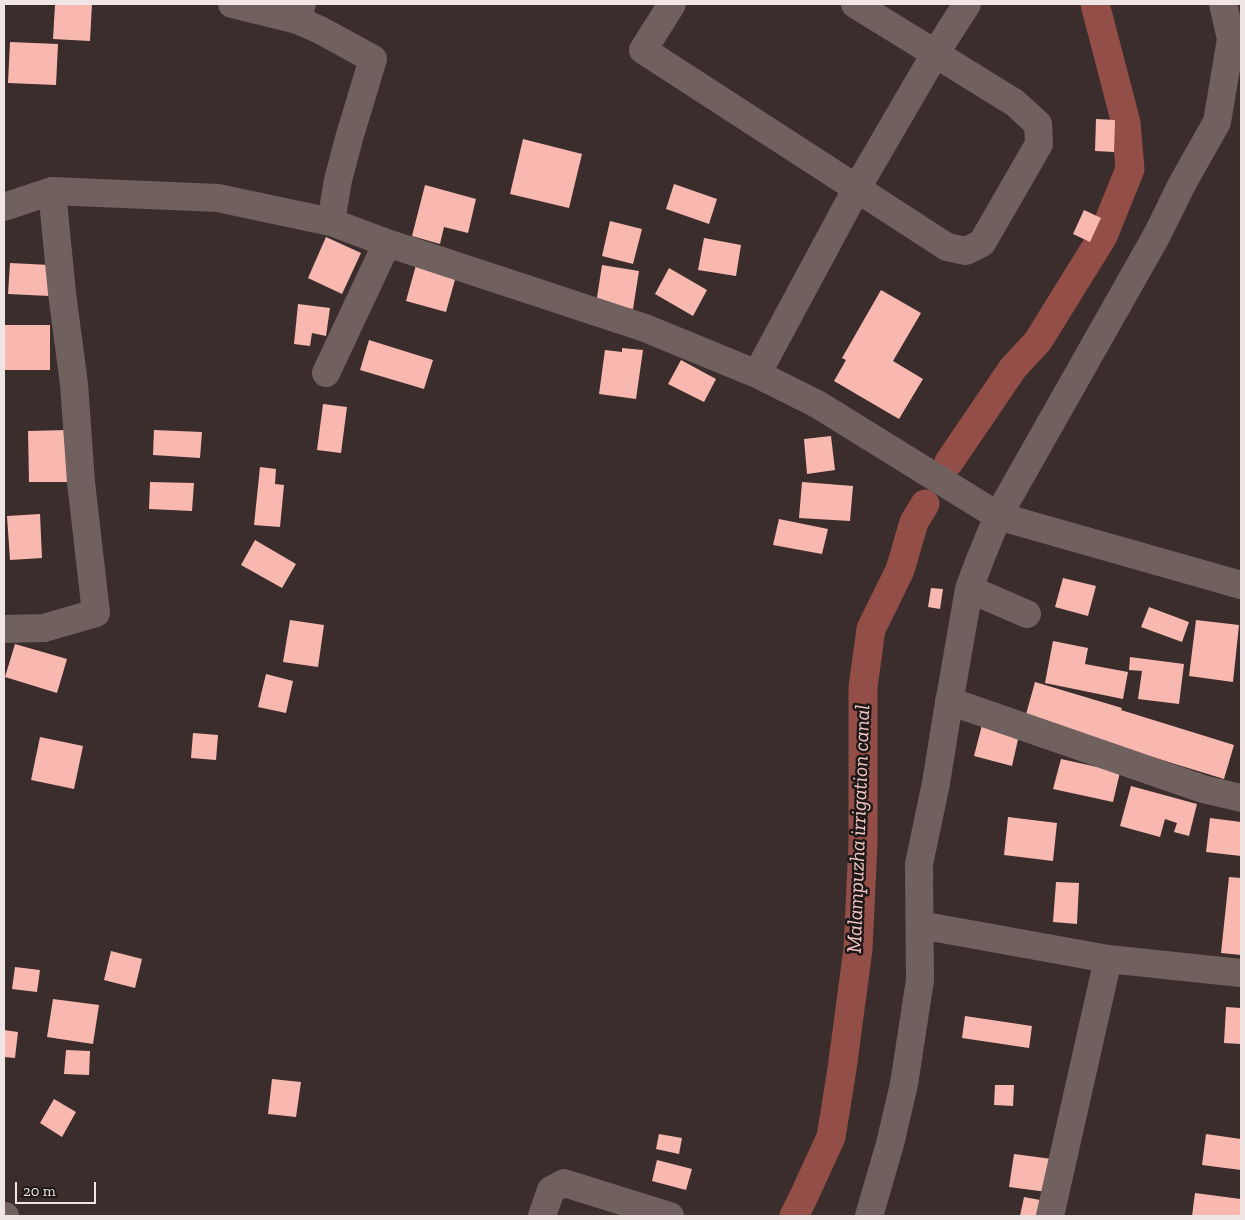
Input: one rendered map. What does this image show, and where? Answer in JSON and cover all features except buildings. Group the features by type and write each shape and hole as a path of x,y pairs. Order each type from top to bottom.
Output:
{"street":[{"path":"232,4 300,12 320,30 373,59 338,180 331,222"},
{"path":"672,4 644,50 947,247 966,251 982,243 1039,144 1038,124 1015,103 855,4"},
{"path":"758,374 857,188 935,54 967,4"},
{"path":"868,1216 890,1144 904,1084 920,980 919,864 936,783 969,589 998,516 1138,269 1217,122 1231,39 1223,4"},
{"path":"4,207 52,191 218,198 331,222 387,243 645,328 758,374 817,404 998,516 1241,585"},
{"path":"4,629 44,628 96,613 81,482 74,384 62,293 52,191"},
{"path":"326,373 387,243"},
{"path":"969,589 1027,614"},
{"path":"949,701 1203,789 1241,798"},
{"path":"920,925 1108,959 1241,974"},
{"path":"1050,1216 1108,959"},
{"path":"542,1216 551,1190 564,1183 670,1216"}],"waterway":[{"name":"Malampuzha irrigation canal","path":"949,462 1013,368 1038,341 1103,236 1130,169 1126,123 1095,4"},
{"name":"Malampuzha irrigation canal","path":"794,1216 831,1137 858,949 863,844 863,687 871,629 900,570 914,522 925,504"}]}
